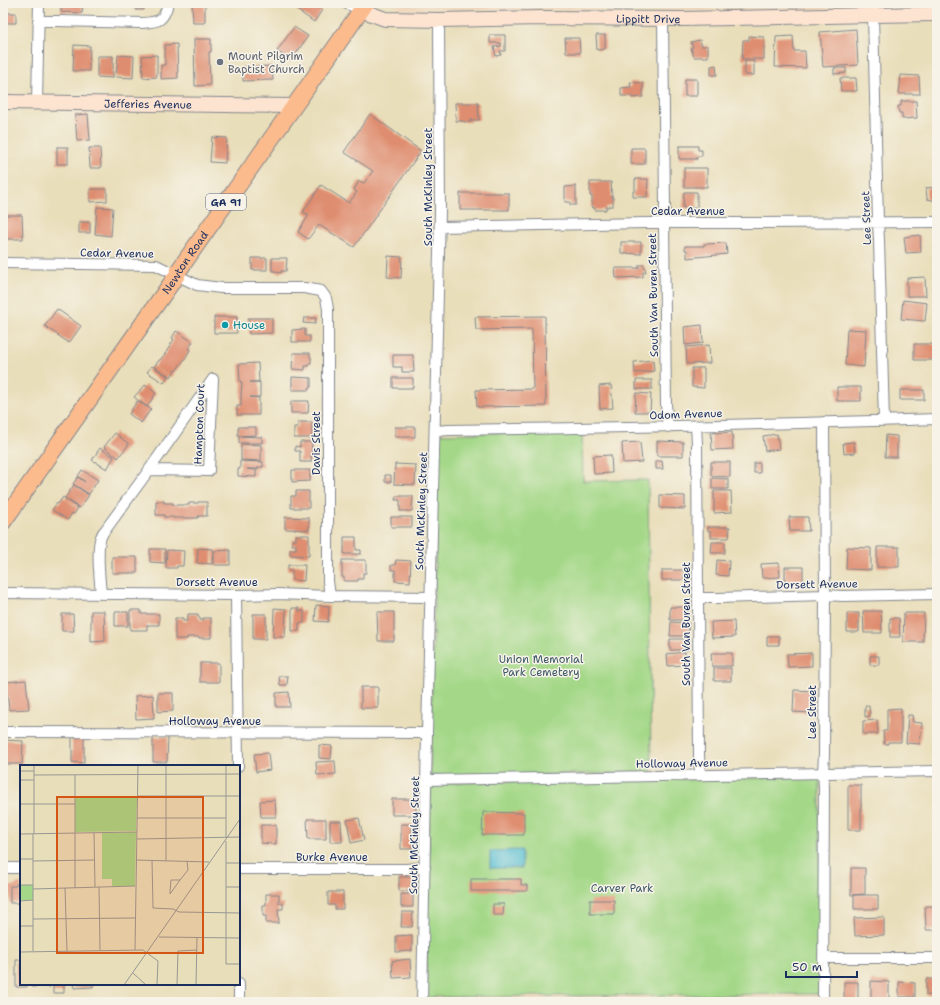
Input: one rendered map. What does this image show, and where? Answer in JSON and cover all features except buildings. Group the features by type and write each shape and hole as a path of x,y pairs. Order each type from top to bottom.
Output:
{"main road":[{"name":"Newton Road","path":"3,522 294,106 325,64 363,7"}],"street":[{"path":"38,102 39,3"},
{"path":"38,21 155,22 164,16 168,3"},
{"path":"345,3 363,7"},
{"name":"Lippitt Drive","path":"363,7 385,19 439,20 542,18 663,19 937,14"},
{"name":"Lee Street","path":"873,15 884,421"},
{"name":"South Van Buren Street","path":"663,19 666,405 668,427"},
{"name":"South McKinley Street","path":"422,1002 427,733 436,431 440,227 439,20"},
{"name":"Jefferies Avenue","path":"3,102 294,106"},
{"name":"Cedar Avenue","path":"440,227 664,223 937,222"},
{"name":"Cedar Avenue","path":"3,263 156,265 197,285 221,288 304,288 321,291"},
{"name":"Davis Street","path":"321,291 326,298 328,309 328,573 330,596"},
{"name":"Hampton Court","path":"101,594 99,544 101,538 213,379 209,471 149,470"},
{"name":"Odom Avenue","path":"436,431 668,427 937,419"},
{"name":"Lee Street","path":"823,1002 825,595 824,422"},
{"name":"South Van Buren Street","path":"696,426 700,775"},
{"name":"Dorsett Avenue","path":"3,593 277,594 431,597"},
{"name":"Dorsett Avenue","path":"698,598 937,594"},
{"path":"236,595 238,765"},
{"name":"Holloway Avenue","path":"3,732 427,733"},
{"name":"Holloway Avenue","path":"426,780 937,771"},
{"name":"Burke Avenue","path":"240,869 407,869 425,867"},
{"path":"3,868 20,868"},
{"path":"823,958 937,958"},
{"path":"239,985 239,1002"}],"shaded area":[{"path":"394,3 937,3 937,11 399,11"},
{"path":"820,994 820,1002 426,1002 426,997"}],"green space":[{"name":"Union Memorial Park Cemetery","path":"582,431 583,481 648,480 651,773 430,776 438,434"},
{"name":"Carver Park","path":"820,777 820,994 426,997 430,783"}],"water":[{"path":"522,850 522,868 490,868 490,851"}],"place":[{"name":"Mount Pilgrim Baptist Church","path":"220,62"},
{"name":"House","path":"225,325"}]}
